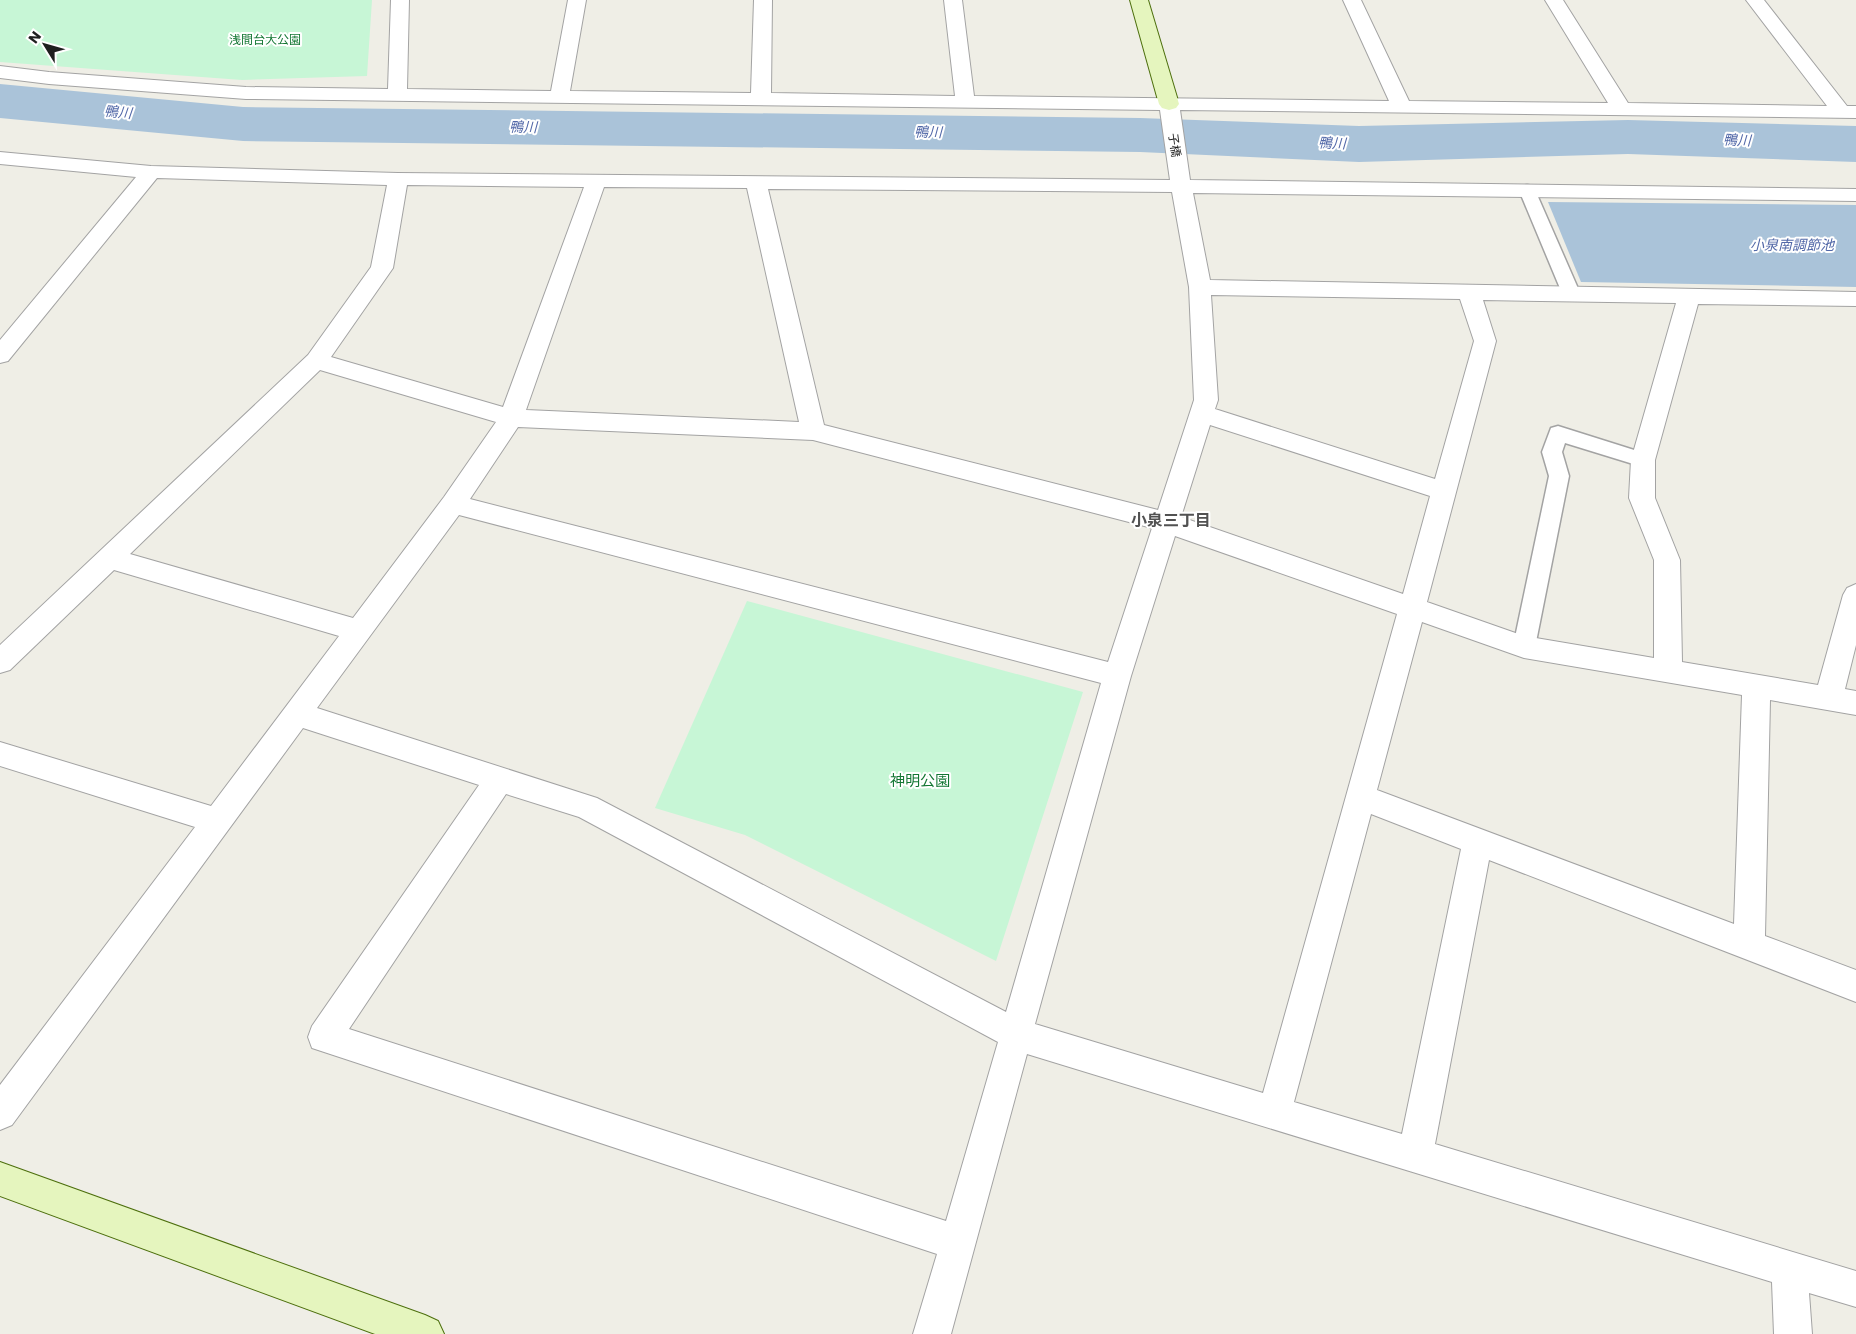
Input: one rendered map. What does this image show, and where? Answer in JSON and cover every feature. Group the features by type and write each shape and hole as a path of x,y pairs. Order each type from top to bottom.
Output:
{"street":[{"path":"397,95 400,0"},
{"path":"559,97 577,0"},
{"path":"760,99 762,0"},
{"path":"953,0 965,101"},
{"path":"1139,0 1168,104"},
{"path":"1352,0 1402,107"},
{"path":"1554,0 1621,108"},
{"path":"1755,0 1849,112"},
{"path":"0,72 49,78 246,92 1849,112"},
{"name":"子橋","path":"932,1334 1117,676 1165,522 1206,400 1200,286 1168,104"},
{"path":"0,158 151,172 398,180 1181,186 1856,195"},
{"path":"0,355 151,172"},
{"path":"0,662 316,361 382,268 398,180"},
{"path":"0,1113 453,504 511,418 596,181"},
{"path":"756,183 813,431"},
{"path":"1200,286 1856,298"},
{"path":"1274,1113 1485,342 1469,292"},
{"path":"1668,672 1667,560 1642,498 1643,460 1689,296"},
{"path":"316,361 511,418 813,431 1165,522 1524,647 1856,704"},
{"path":"1201,413 1444,491"},
{"path":"453,504 1117,676"},
{"path":"109,558 358,631"},
{"path":"1828,699 1856,594"},
{"path":"1749,945 1756,687"},
{"path":"297,714 587,806 1017,1035 1790,1271 1856,1289"},
{"path":"0,754 217,821"},
{"path":"500,779 324,1037 958,1243"},
{"path":"1362,797 1856,986"},
{"path":"1415,1156 1478,841"},
{"path":"0,1179 425,1334"},
{"path":"1790,1271 1793,1334"}],"lane":[{"path":"1527,190 1571,293"},
{"path":"1524,647 1559,476 1552,452 1558,433 1643,460"}],"green space":[{"name":"浅間台大公園","path":"0,0 372,0 367,76 242,80 0,62"},
{"name":"神明公園","path":"747,601 1083,692 996,961 745,835 655,808"}],"water":[{"name":"小泉南調節池","path":"1548,202 1856,205 1856,287 1581,282"}],"waterway":[{"name":"鴨川","path":"0,101 243,124 1140,135 1359,144 1628,137 1856,144"}],"district":[{"name":"小泉三丁目","path":"1171,520"}]}
